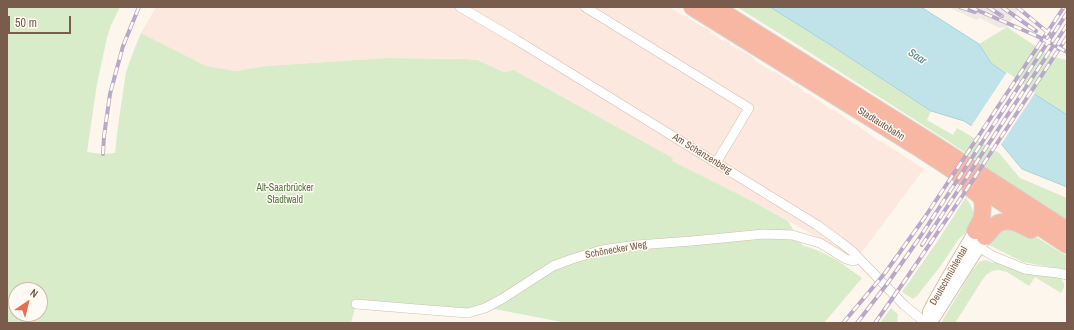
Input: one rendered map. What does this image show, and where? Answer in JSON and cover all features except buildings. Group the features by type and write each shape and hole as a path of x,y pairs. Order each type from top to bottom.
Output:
{"highway":[{"name":"Stadtautobahn","path":"692,7 917,147 1067,244"},
{"name":"Stadtautobahn","path":"715,7 932,143 1067,230"},
{"path":"917,147 938,167 980,196 983,203 983,212 977,240"},
{"path":"977,240 998,223 1007,221 1017,223 1037,233 1067,253"}],"main road":[{"name":"Deutschmühlental","path":"928,323 929,312 955,264 977,240"}],"street":[{"name":"Am Schanzenberg","path":"460,7 515,39 817,225 839,241 859,259 904,305 928,323"},
{"path":"584,7 749,108 716,163"},
{"name":"Schönecker Weg","path":"356,304 468,313 485,308 502,300 553,266 602,250 637,244 692,241 764,234 792,235 820,243 846,259 853,261 859,259"},
{"path":"977,240 995,257 1026,269 1067,275"}],"shaded area":[{"path":"156,7 671,7 711,31 710,32 723,41 724,39 730,43 730,45 737,49 738,48 755,59 755,61 791,82 790,83 795,86 796,85 803,90 802,91 807,94 808,93 855,125 856,124 880,142 881,141 924,169 865,248 855,259 752,201 671,161 673,158 514,70 504,72 477,60 438,58 386,58 267,66 236,71 206,66 141,33"},
{"path":"948,7 1020,7 1007,27 999,28 984,20 979,18 976,20"}],"green space":[{"name":"Alt-Saarbrücker Stadtwald","path":"7,7 120,7 111,25 107,38 97,84 87,152 103,154 115,153 126,72 141,33 206,66 236,71 267,66 386,58 477,60 504,72 514,70 673,158 672,161 752,201 788,221 802,245 837,260 862,278 824,323 567,323 489,308 468,314 356,304 351,323 7,323"},
{"path":"737,7 770,7 931,111 927,120 953,135 957,128 999,153 1020,178 1067,198 1067,222 990,173 982,164 948,141"},
{"path":"1007,27 1050,56 1067,60 1067,115 991,63 979,44"},
{"path":"966,197 975,214 968,230 958,240 942,264 913,299 902,292"},
{"path":"1001,227 1031,234 1067,256 1067,270 1023,262 987,244"},
{"path":"985,260 994,263 995,260 1057,277 1064,283 1064,287 1061,293 1035,277 1029,286 1007,272 998,270 992,271 986,275 981,282 955,323 941,323 972,271 979,262"},
{"path":"891,308 898,314 897,323 880,323"}],"water":[{"name":"Saar","path":"770,7 921,7 979,44 991,63 1067,115 1067,187 1022,169 1002,145 964,121 931,111"}],"pier":[{"path":"1007,72 1035,93 1000,146 970,128"}],"railway":[{"path":"103,154 110,94 123,46 139,7"},
{"path":"960,7 975,12"},
{"path":"970,7 1037,36 1067,52"},
{"path":"988,7 1002,16"},
{"path":"1002,7 1036,31"},
{"path":"1017,7 1051,35"},
{"path":"843,323 885,273 925,217 1064,7"},
{"path":"857,323 918,240 1067,13"},
{"path":"922,245 1067,25"},
{"path":"875,323 963,195 1067,37"}]}
